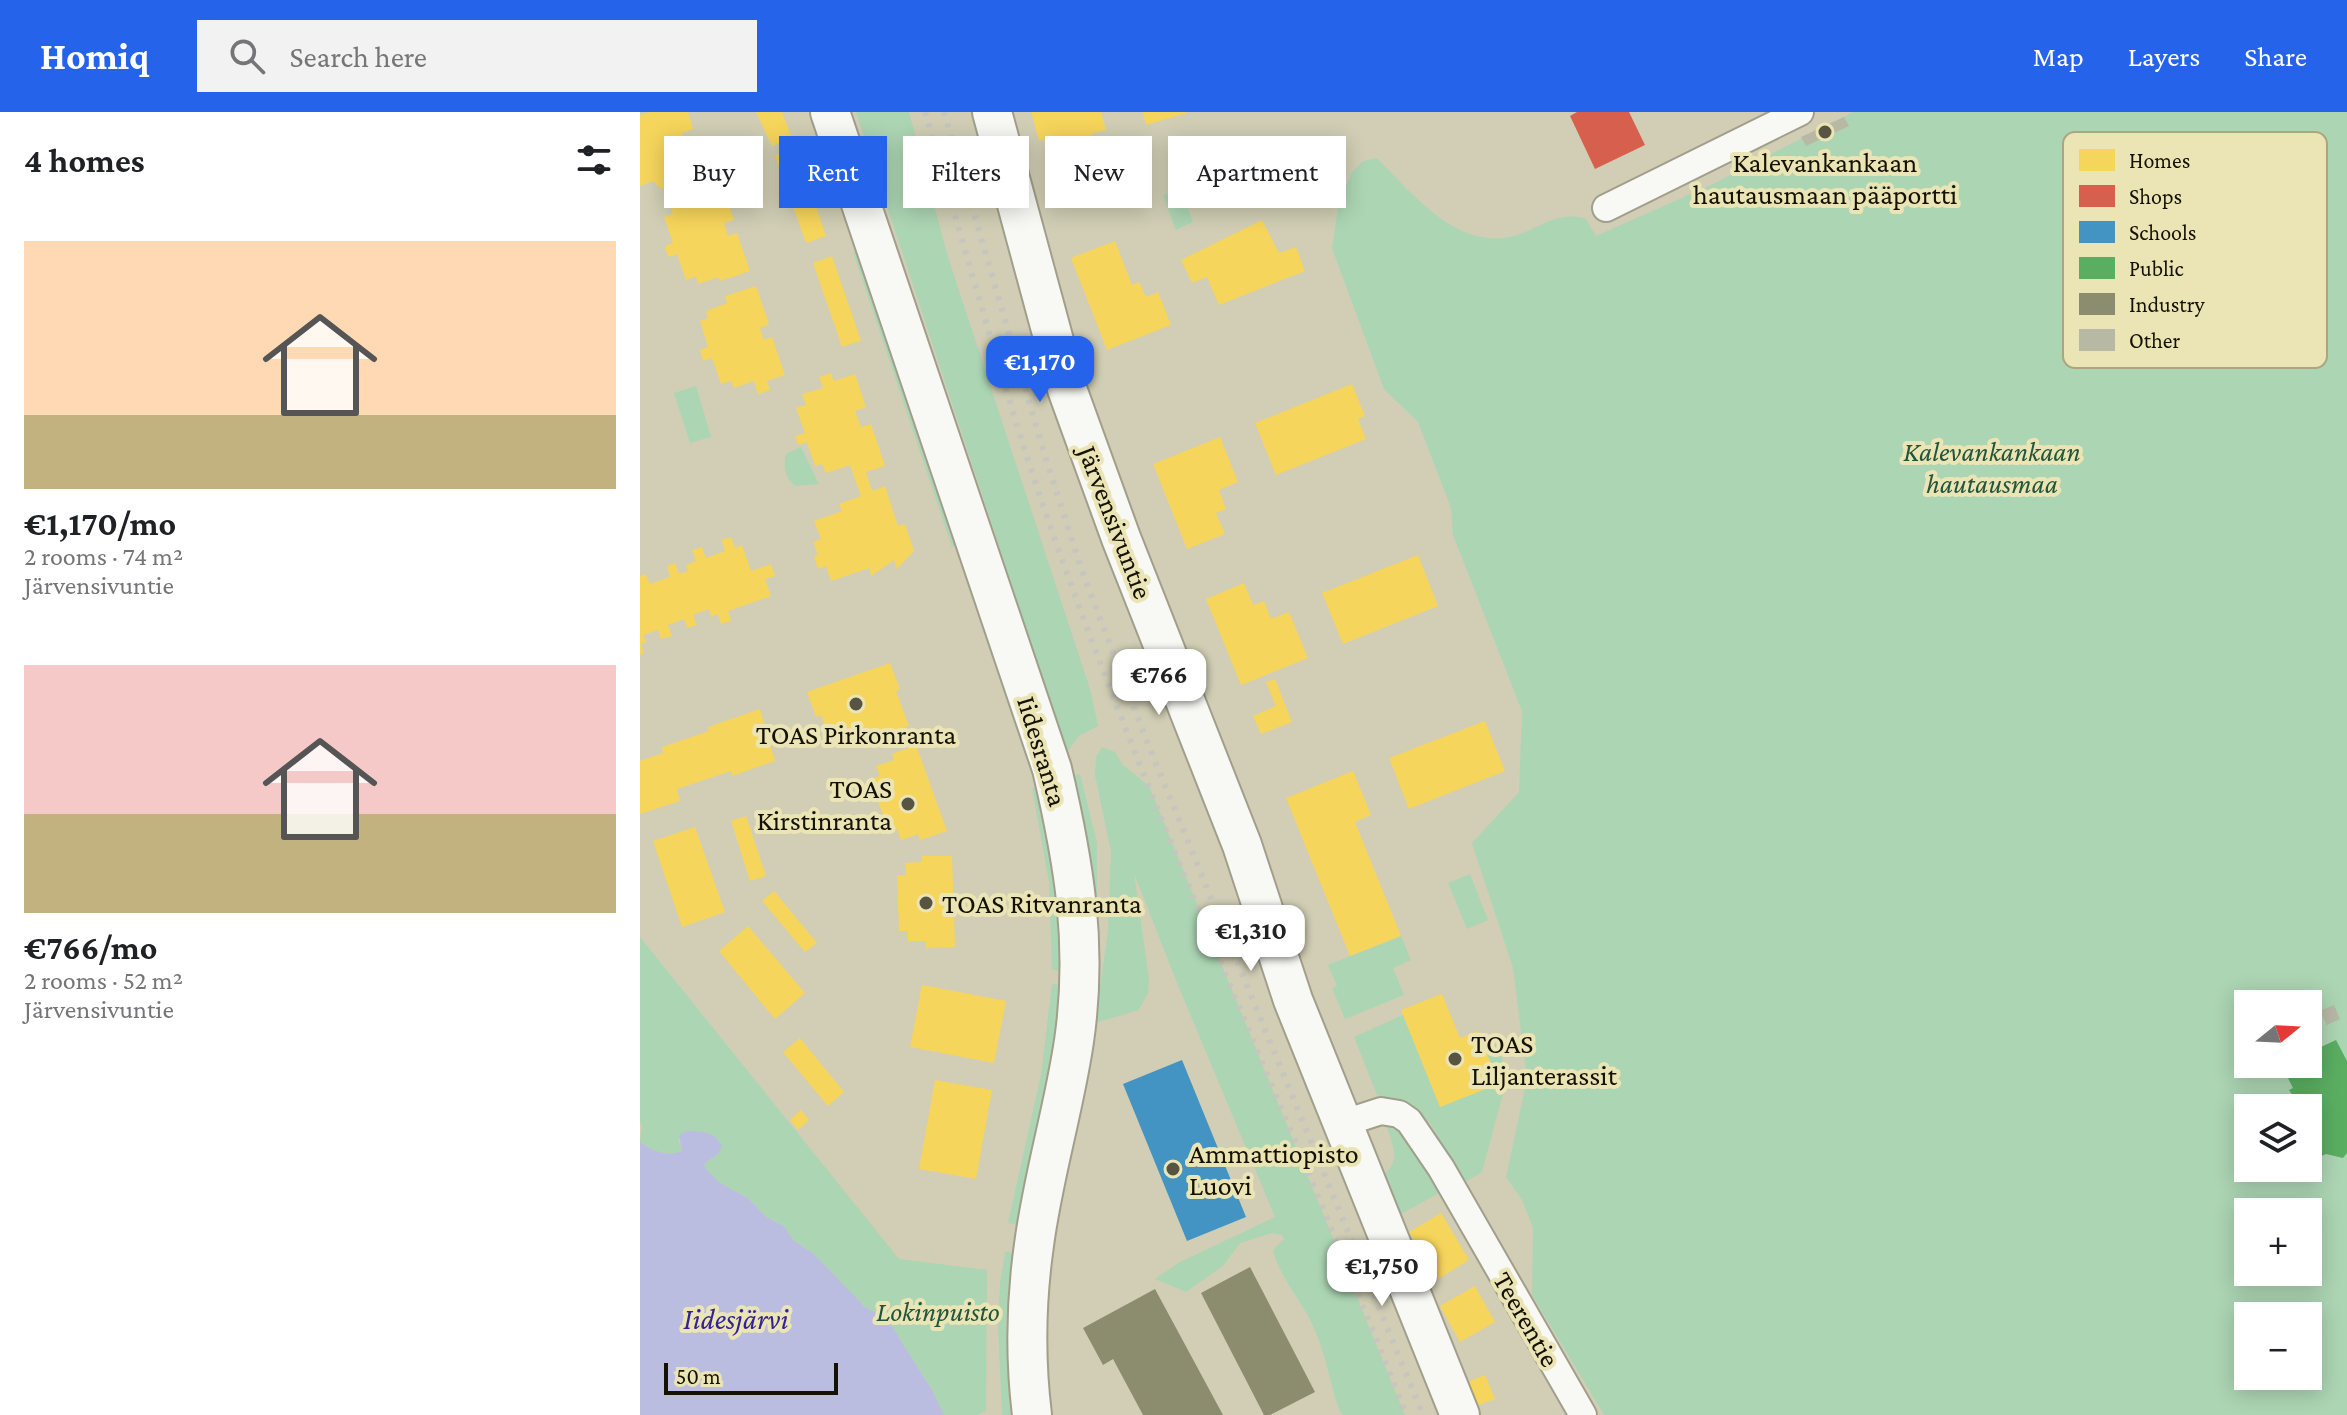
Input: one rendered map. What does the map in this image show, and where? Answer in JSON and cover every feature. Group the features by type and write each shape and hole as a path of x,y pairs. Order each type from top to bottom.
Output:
{"street":[{"name":"Iidesranta","path":"830,112 1052,769 1070,847 1076,888 1079,977 1074,1039 1030,1281 1027,1345 1032,1415"},
{"name":"Järvensivuntie","path":"992,112 1067,389 1121,538 1242,845 1293,1000 1460,1415"},
{"path":"1606,208 1800,112"},
{"name":"Teerentie","path":"1341,1124 1381,1111 1399,1114 1409,1121 1441,1168 1583,1415"}],"green space":[{"path":"856,112 909,112 915,136 903,136 903,208 935,208 948,257 1091,692 1098,726 1079,736 1067,752 887,206 887,136 864,136"},
{"name":"Kalevankankaan hautausmaa","path":"1853,112 2347,112 2347,1415 1604,1415 1532,1295 1533,1228 1522,1200 1506,1177 1527,1079 1513,968 1472,843 1519,792 1522,711 1453,535 1451,508 1418,422 1384,389 1332,248 1338,208 1346,208 1346,186 1352,172 1363,161 1377,158 1419,201 1452,226 1470,234 1490,238 1510,237 1556,219 1586,219 1596,236 1711,185"},
{"path":"1168,193 1168,208 1188,208 1193,222 1176,230 1163,195"},
{"path":"862,249 961,544 952,547 853,252"},
{"path":"696,386 711,437 690,443 674,393"},
{"path":"801,447 819,484 795,486 787,475 786,454"},
{"path":"1102,747 1115,752 1123,765 1149,786 1405,1415 1343,1415 1340,1412 1316,1333 1276,1260 1273,1250 1284,1239 1282,1235 1272,1233 1240,1243 1223,1266 1186,1292 1155,1279 1180,1262 1275,1217 1134,873 1149,979 1148,993 1139,1010 1095,1023 1108,931 1111,852 1095,775 1096,757"},
{"path":"1080,774 1097,843 1097,949 1068,777"},
{"path":"1041,785 1058,881 1061,970 1052,970 1049,882 1032,788"},
{"path":"1470,874 1488,920 1467,929 1448,883"},
{"path":"1401,936 1411,960 1393,968 1404,995 1345,1019 1332,988 1337,986 1328,965"},
{"name":"Lokinpuisto","path":"640,937 899,1259 987,1270 986,1411 977,1415 944,1415 890,1323 865,1307 779,1223 766,1217 749,1199 720,1183 706,1169 704,1164 718,1154 720,1141 705,1135 678,1139 682,1151 671,1153 655,1150 640,1142"},
{"path":"1052,984 1061,985 1056,1041 1018,1225 1008,1223 1041,1075"},
{"path":"1403,1015 1440,1107 1492,1086 1487,1071 1493,1068 1485,1049 1499,1043 1506,1082 1482,1172 1467,1181 1462,1178 1430,1123 1407,1104 1377,1095 1354,1037"},
{"path":"1387,1127 1402,1132 1439,1193 1392,1219 1377,1180 1393,1162"},
{"path":"1005,1252 1012,1254 1006,1323 1010,1415 1002,1415 998,1325 1000,1284"}],"water":[{"name":"Iidesjärvi","path":"687,1131 708,1133 719,1141 722,1146 718,1154 704,1164 720,1183 749,1199 766,1217 784,1226 793,1240 814,1254 865,1307 888,1320 944,1415 640,1415 640,1142 660,1152 677,1153 682,1151 679,1135"}],"building: Homes":[{"path":"649,112 688,112 693,129 682,133 683,136 664,136 664,187 661,189 653,181 640,186 640,115"},
{"path":"756,112 782,112 791,136 779,136 779,143 772,146"},
{"path":"1031,112 1101,112 1106,130 1092,136 1045,136 1039,141"},
{"path":"1143,112 1187,112 1187,113 1146,125"},
{"path":"672,208 730,208 734,220 724,223 728,236 737,233 750,271 720,281 718,277 698,284 696,276 686,280 677,254 668,257 665,246 673,243 664,217 673,214"},
{"path":"794,208 816,208 826,236 806,243"},
{"path":"1262,220 1279,253 1296,247 1305,271 1219,305 1207,277 1192,283 1181,260"},
{"path":"1115,241 1132,285 1139,282 1146,297 1158,292 1171,325 1107,350 1071,258"},
{"path":"832,256 861,341 842,347 813,263"},
{"path":"756,286 769,324 760,328 764,340 772,337 785,375 767,381 770,390 758,394 754,381 734,388 731,381 721,384 712,358 703,361 700,350 708,347 700,321 708,318 706,311 727,303 725,296"},
{"path":"831,373 834,381 855,374 866,407 855,411 861,427 871,424 885,466 866,472 872,491 885,486 898,526 905,524 914,551 897,569 894,560 871,576 869,568 831,581 826,566 818,569 814,556 818,555 813,542 821,539 814,521 842,511 839,504 861,496 850,465 826,473 822,464 815,466 807,442 798,445 795,436 805,433 796,408 806,405 802,394 823,388 819,377"},
{"path":"1352,384 1365,416 1358,419 1366,439 1276,475 1255,423"},
{"path":"1220,437 1238,482 1219,490 1226,509 1216,513 1225,534 1187,549 1153,464"},
{"path":"731,537 735,548 742,545 751,571 771,564 775,576 765,579 771,596 728,611 731,621 721,624 718,614 711,617 709,609 693,615 697,625 687,628 684,619 668,625 672,636 661,639 658,630 643,635 646,642 641,644 644,653 640,655 640,576 646,574 650,584 670,577 667,566 675,563 679,574 688,571 686,565 696,561 692,550 702,547 706,558 725,551 721,540"},
{"path":"1418,555 1438,606 1343,644 1322,593"},
{"path":"1244,583 1253,605 1264,601 1271,619 1289,612 1308,658 1241,685 1206,599"},
{"name":"TOAS Pirkonranta","path":"890,663 909,726 884,735 882,730 871,733 868,728 830,741 821,715 816,717 807,692"},
{"path":"1275,679 1292,722 1261,734 1253,716 1276,706 1266,682"},
{"path":"760,709 775,761 732,776 731,771 677,789 680,801 640,814 640,761 663,753 662,747 709,731 708,727"},
{"path":"1485,721 1505,771 1409,809 1389,758"},
{"name":"TOAS Kirstinranta","path":"916,745 947,831 920,840 918,834 901,840 897,829 889,832 870,779 880,776 876,766 894,760 892,754"},
{"path":"1353,771 1371,815 1355,822 1401,936 1350,956 1286,798"},
{"path":"746,816 766,876 750,881 731,821"},
{"path":"695,827 725,912 682,927 653,841"},
{"name":"TOAS Ritvanranta","path":"922,856 952,856 955,947 926,948 926,941 908,941 908,931 899,931 897,875 906,875 905,863 922,862"},
{"path":"774,891 817,943 805,952 762,901"},
{"path":"748,926 805,993 775,1019 719,951"},
{"path":"922,985 1006,1001 994,1063 910,1047"},
{"name":"TOAS Liljanterassit","path":"1442,994 1460,1038 1478,1031 1493,1069 1487,1071 1493,1086 1440,1107 1401,1010"},
{"path":"800,1038 844,1092 828,1106 783,1052"},
{"path":"935,1080 992,1090 976,1179 919,1169"},
{"path":"801,1110 809,1120 798,1130 790,1120"},
{"path":"1441,1213 1469,1260 1438,1279 1409,1232"},
{"path":"1475,1286 1495,1322 1460,1342 1440,1306"},
{"path":"1485,1375 1495,1399 1476,1406 1467,1382"}],"building: Shops":[{"path":"1577,112 1629,112 1645,145 1595,169 1570,116"}],"building: Schools":[{"path":"1182,1060 1246,1217 1187,1241 1123,1084"}],"building: Public":[{"path":"2336,1040 2347,1061 2347,1153 2343,1158 2322,1156 2322,1094 2292,1094 2289,1090 2293,1088 2288,1078 2322,1078 2322,1046"}],"building: Industry":[{"path":"1250,1267 1315,1392 1270,1415 1264,1415 1201,1293"},
{"path":"1155,1289 1223,1415 1143,1415 1113,1359 1103,1365 1083,1328"}],"building: Other":[{"name":"Kalevankankaan hautausmaan pääportti","path":"1844,117 1849,126 1806,146 1801,137"},
{"path":"2334,1005 2340,1019 2327,1025 2322,1010"}],"railway":[{"path":"925,112 1011,406 1069,579 1150,790 1406,1415"},
{"path":"944,112 1082,571 1148,744 1423,1415"}],"place":[{"name":"Kalevankankaan hautausmaan pääportti","path":"1825,132"},
{"name":"TOAS Pirkonranta","path":"856,704"},
{"name":"TOAS Kirstinranta","path":"908,804"},
{"name":"TOAS Ritvanranta","path":"926,903"},
{"name":"TOAS Liljanterassit","path":"1455,1059"},
{"name":"Ammattiopisto Luovi","path":"1173,1169"}]}
